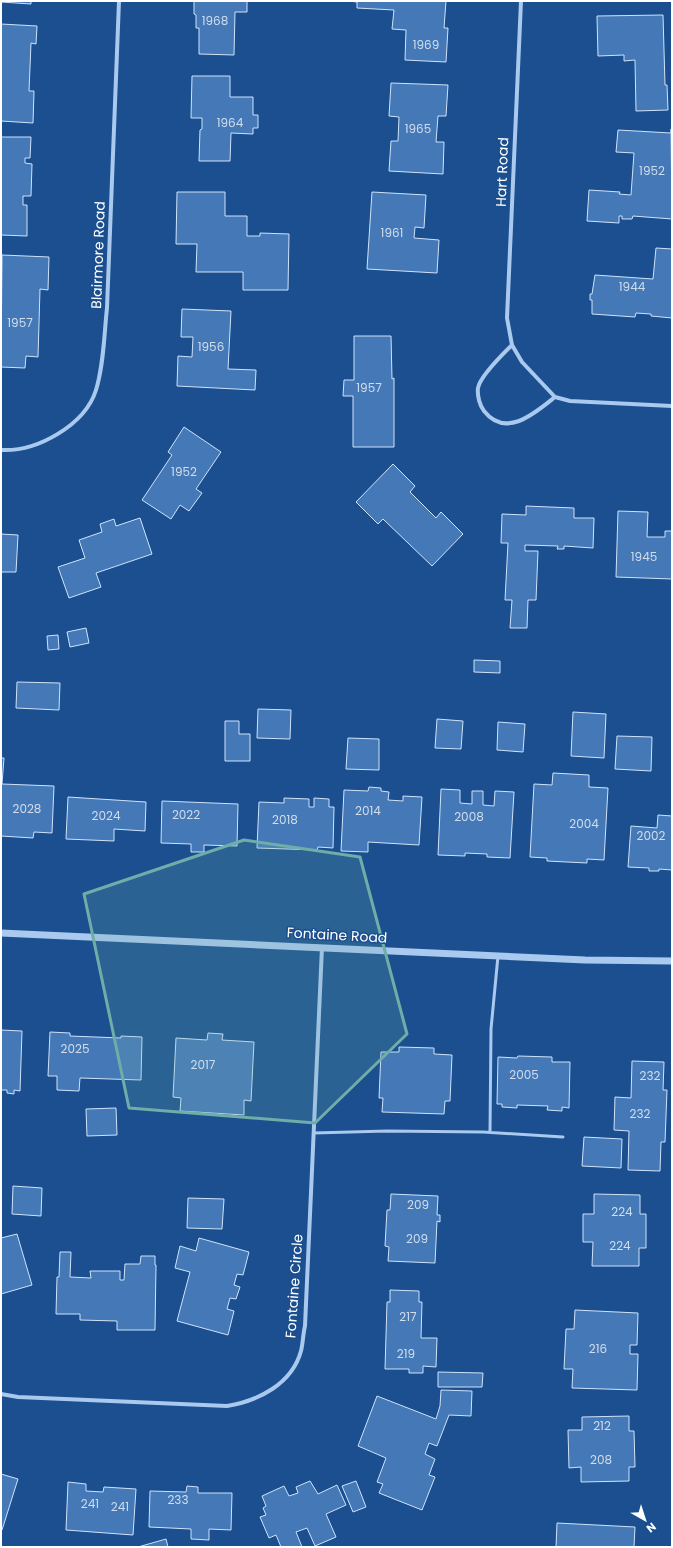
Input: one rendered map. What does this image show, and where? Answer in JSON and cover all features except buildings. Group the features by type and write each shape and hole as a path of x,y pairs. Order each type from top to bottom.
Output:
{"street":[{"name":"Blairmore Road","path":"1,450 10,451 28,448 61,433 79,416 95,391 103,356 107,308 119,1"},
{"name":"Hart Road","path":"520,1 507,318 512,344 522,362 555,397"},
{"path":"512,344 491,366 478,388 480,406 491,420 509,425 532,416 555,397 570,401 672,406"},
{"name":"Fontaine Road","path":"1,933 585,960 672,961"},
{"name":"Fontaine Circle","path":"1,1394 26,1397 227,1406 241,1404 266,1393 280,1383 292,1371 301,1352 305,1326 322,947"}],"lane":[{"path":"490,1132 491,1029 498,955"},
{"path":"314,1132 490,1132 563,1137"}],"highlighted area":[{"path":"244,840 360,857 407,1034 315,1123 129,1108 84,894"}]}
